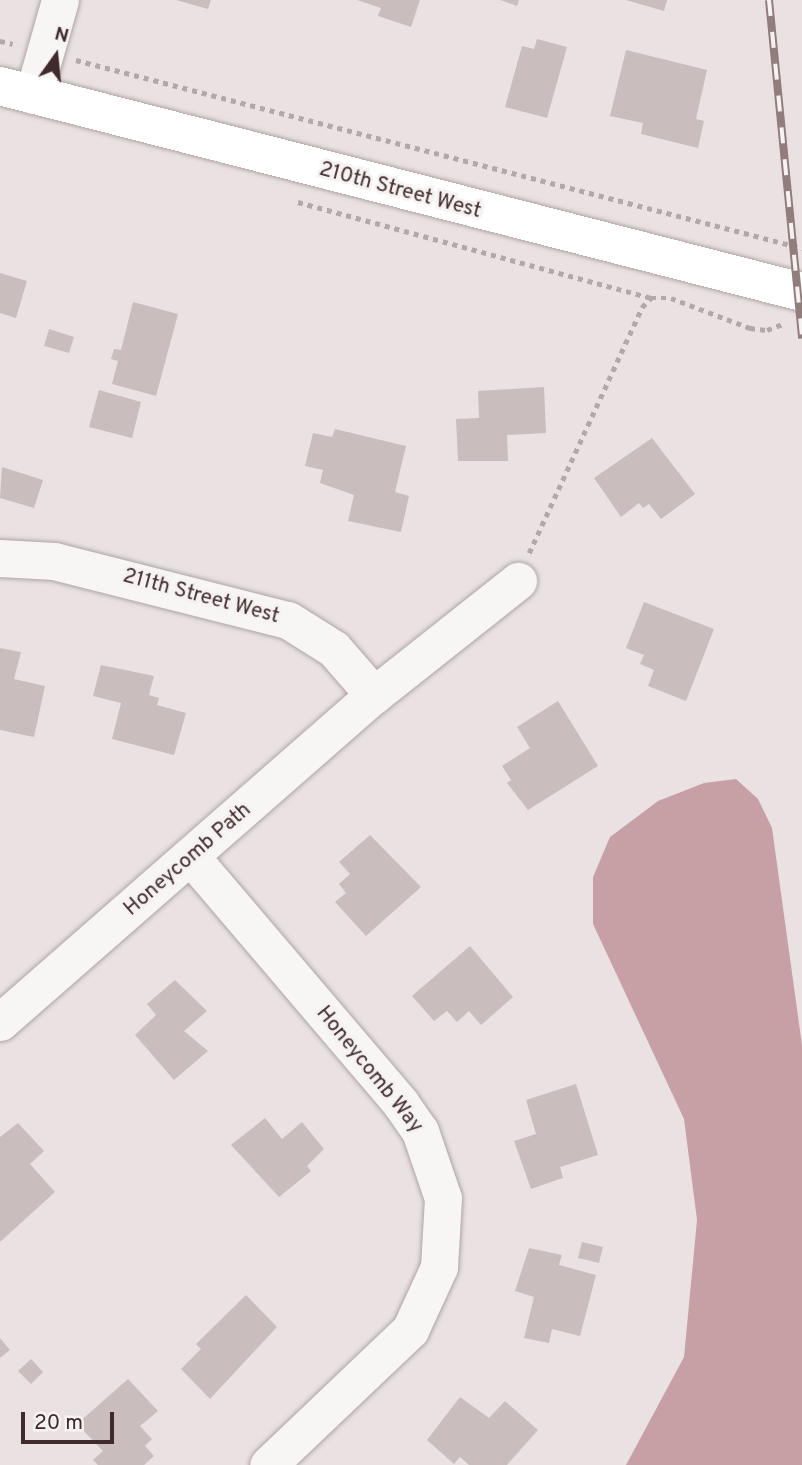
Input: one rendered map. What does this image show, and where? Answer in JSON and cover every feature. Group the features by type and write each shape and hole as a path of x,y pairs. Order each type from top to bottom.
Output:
{"street":[{"path":"17,91 46,52 60,0"},
{"name":"210th Street West","path":"17,91 795,307"},
{"name":"211th Street West","path":"0,558 54,561 288,620 313,632 334,649 374,695"},
{"name":"Honeycomb Path","path":"0,1022 192,858 374,695 518,581"},
{"name":"Honeycomb Way","path":"192,858 401,1104 420,1130 443,1198 439,1267 410,1330 268,1465"}],"path":[{"path":"0,41 802,248"},
{"path":"292,200 651,298 671,298 758,329 795,307"},
{"path":"518,581 542,518 642,307 651,298"}],"shaded area":[{"path":"736,779 758,799 772,828 802,1045 802,1465 626,1465 684,1357 697,1220 684,1119 593,924 593,877 610,837 658,801 704,783"}],"building":[{"path":"176,0 211,0 208,9"},
{"path":"357,0 420,0 411,27 378,16 381,8"},
{"path":"500,0 519,0 517,6"},
{"path":"626,0 667,0 664,11"},
{"path":"537,39 567,47 547,118 505,107 522,46 534,49"},
{"path":"626,50 707,70 696,119 704,121 698,148 641,134 643,123 610,116"},
{"path":"0,273 27,281 16,318 0,313"},
{"path":"133,302 178,314 156,396 112,384 118,361 111,359 114,349 121,350"},
{"path":"49,329 74,337 69,353 44,346"},
{"path":"544,387 546,433 507,435 508,461 458,461 456,419 479,418 478,391"},
{"path":"99,390 141,402 132,438 89,427"},
{"path":"335,429 406,446 395,492 409,496 401,532 348,521 354,495 320,483 323,470 305,466 313,433 332,437"},
{"path":"652,438 695,494 661,519 649,504 643,508 639,503 621,517 594,478"},
{"path":"2,467 43,480 34,508 0,498"},
{"path":"644,602 714,629 686,701 648,686 654,670 640,664 644,655 626,648"},
{"path":"0,648 21,652 14,679 45,686 34,737 0,730"},
{"path":"101,665 154,676 149,695 159,698 157,705 186,713 174,755 112,739 121,703 93,696"},
{"path":"558,701 598,766 528,810 507,783 511,780 502,766 530,748 517,727"},
{"path":"370,835 421,887 366,936 335,902 346,893 339,884 350,874 339,862"},
{"path":"470,946 513,997 481,1025 469,1011 457,1022 447,1011 434,1021 412,996"},
{"path":"175,980 207,1011 184,1031 208,1051 174,1080 135,1035 156,1015 147,1004"},
{"path":"576,1084 598,1155 560,1167 563,1178 531,1189 514,1141 536,1134 526,1100"},
{"path":"265,1118 282,1139 302,1122 324,1149 307,1166 311,1171 279,1197 231,1145"},
{"path":"18,1123 44,1151 30,1164 55,1192 0,1242 0,1137"},
{"path":"582,1242 603,1247 599,1263 578,1258"},
{"path":"529,1248 562,1255 559,1265 596,1275 580,1336 552,1329 549,1343 524,1338 534,1297 515,1291"},
{"path":"246,1295 277,1327 210,1399 181,1369 201,1349 196,1344"},
{"path":"0,1338 10,1350 0,1358"},
{"path":"31,1359 43,1372 31,1384 18,1371"},
{"path":"128,1379 158,1411 140,1426 152,1439 145,1446 154,1456 144,1465 98,1465 93,1460 103,1451 77,1424"},
{"path":"460,1397 489,1418 505,1401 538,1430 507,1465 469,1465 460,1457 454,1464 427,1440"}],"railway":[{"path":"769,0 802,338"}]}
